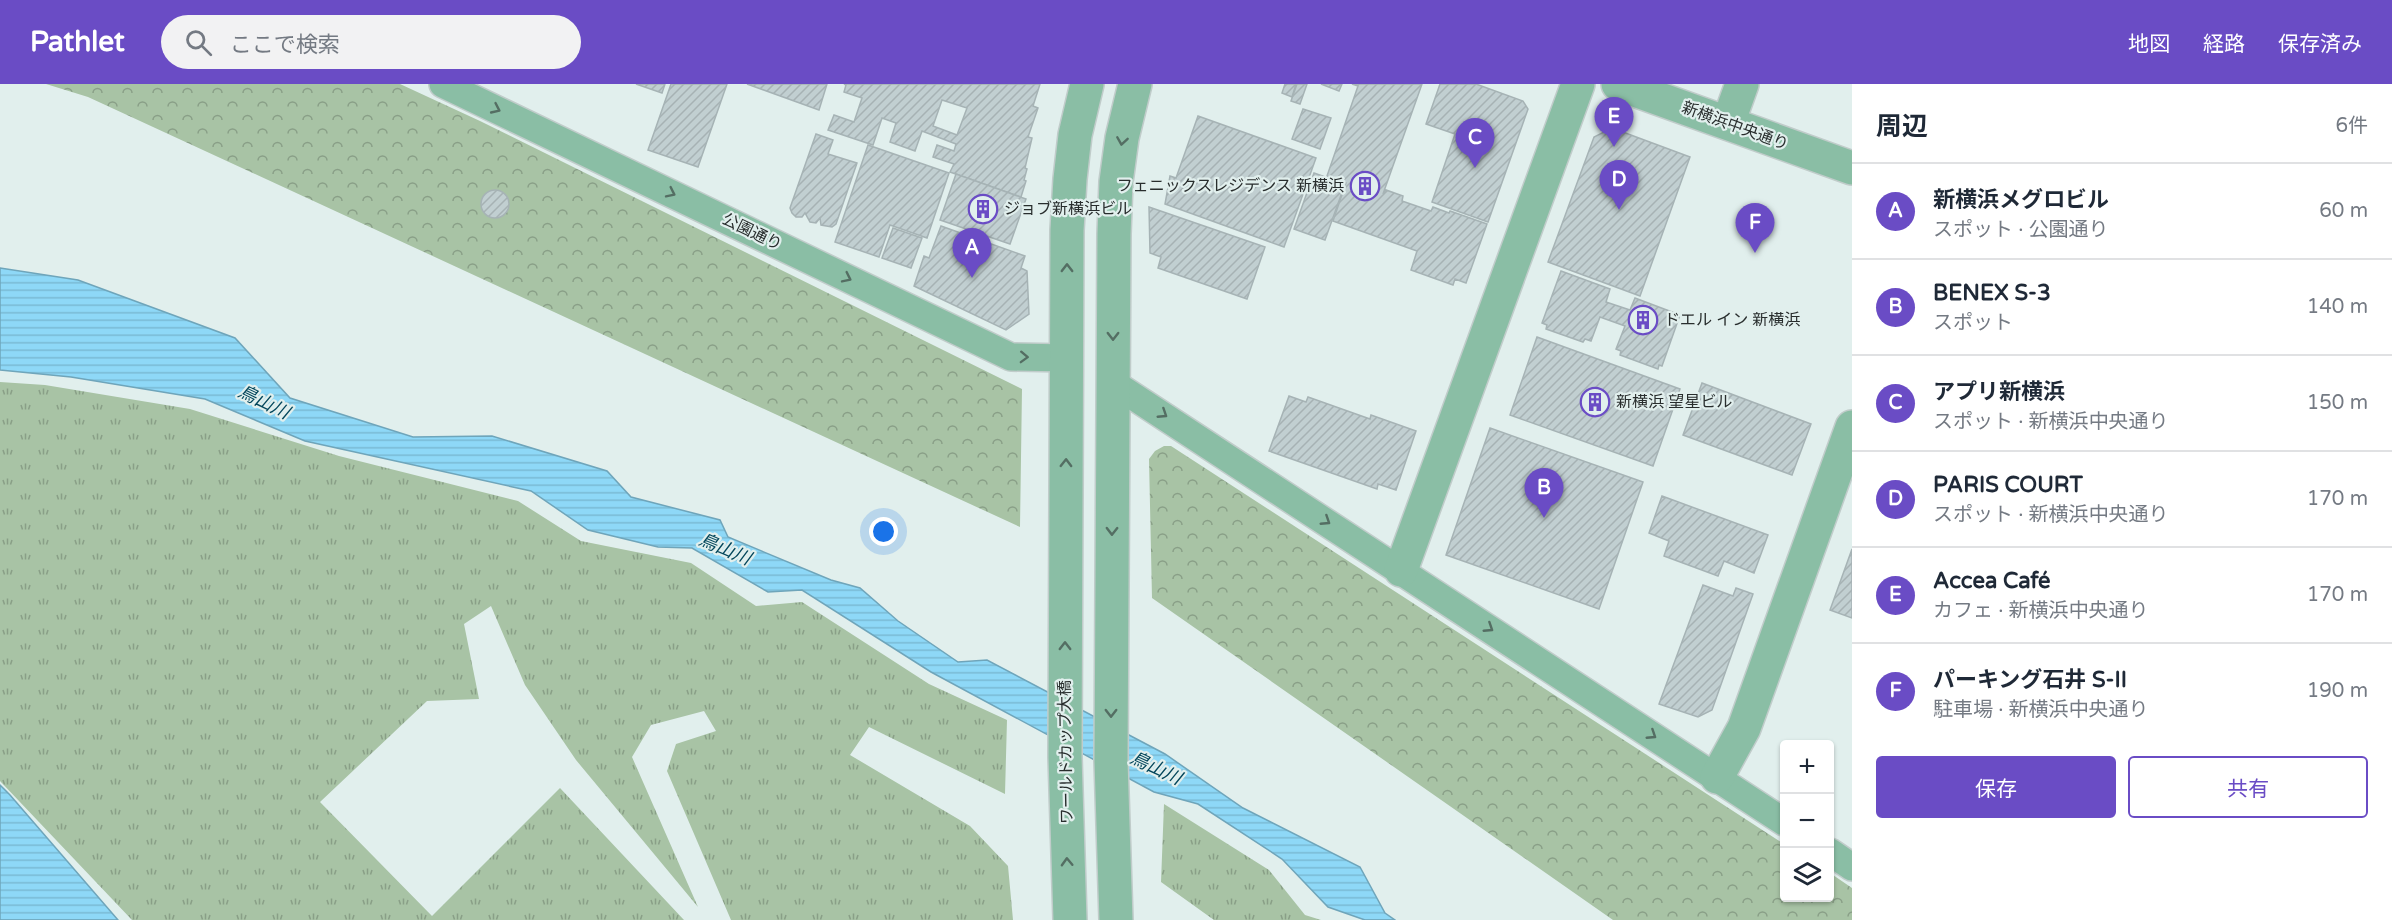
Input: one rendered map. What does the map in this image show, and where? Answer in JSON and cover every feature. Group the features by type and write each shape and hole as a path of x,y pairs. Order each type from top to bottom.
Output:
{"street":[{"name":"公園通り","path":"442,84 1011,357 1067,358"},
{"name":"ワールドカップ大橋","path":"1070,920 1065,756 1067,239 1075,135 1086,84"},
{"path":"1116,920 1111,761 1114,234 1116,182 1122,138 1135,84"},
{"path":"1401,570 1578,84"},
{"name":"新横浜中央通り","path":"1618,84 1852,168"},
{"path":"1728,123 1742,84"},
{"path":"1113,383 1780,819"},
{"path":"1717,777 1744,729 1852,427"},
{"path":"1834,855 1852,867"}],"green space":[{"path":"46,84 400,84 480,121 1022,389 1020,527 88,97"},
{"path":"0,382 45,385 190,409 339,456 518,501 581,541 691,563 756,606 802,602 929,684 1007,720 1005,794 869,727 850,755 970,826 1008,866 1013,920 731,920 667,771 676,744 716,731 704,711 651,725 632,757 698,907 576,760 525,685 491,606 464,624 479,699 427,701 320,802 432,916 560,788 684,920 132,920 0,781"},
{"path":"1164,446 1171,446 1780,841 1780,902 1834,902 1834,876 1852,888 1852,920 1613,920 1152,598 1149,459 1155,451"},
{"path":"1164,804 1269,870 1305,915 1321,920 1214,920 1161,882"}],"water":[{"name":"鳥山川","path":"0,268 78,280 235,338 290,398 413,437 492,436 607,471 631,497 720,520 728,537 831,580 860,588 898,621 958,662 987,660 1165,754 1243,808 1360,867 1385,913 1395,920 1365,920 1328,907 1282,859 1198,804 1154,792 931,672 802,590 768,592 692,548 658,547 588,530 531,491 305,441 205,399 71,377 0,370"},
{"path":"0,785 10,795 118,920 0,920"}],"building":[{"path":"636,84 665,84 662,93"},
{"path":"671,84 727,84 698,167 648,150"},
{"path":"747,84 827,84 819,110"},
{"path":"844,84 1040,84 1033,106 1038,108 1028,137 1032,138 1025,168 1027,169 1024,180 1026,181 1021,197 950,172 954,164 933,157 937,145 954,151 956,144 922,131 915,151 890,142 896,123 882,118 873,145 828,130 834,115 854,122 862,98 844,92 846,85","holes":["942,100 967,108 957,135 933,126"]},
{"path":"1285,84 1296,84 1292,97 1282,93"},
{"path":"1297,84 1307,84 1300,104 1291,101"},
{"path":"1321,84 1342,84 1339,91"},
{"name":"フェニックスレジデンス 新横浜","path":"1352,84 1422,84 1383,194 1386,190 1403,196 1402,201 1431,211 1433,207 1487,224 1466,283 1455,279 1453,285 1411,270 1417,251 1333,221 1346,183 1327,176 1358,86"},
{"path":"1440,84 1476,84 1523,101 1528,109 1488,222 1432,202 1455,134 1426,124"},
{"path":"1303,109 1331,118 1320,149 1292,139"},
{"path":"1198,116 1316,158 1284,247 1165,204 1170,176 1176,178"},
{"path":"1612,128 1690,157 1640,296 1548,262 1594,137"},
{"path":"816,134 833,140 828,154 857,163 836,224 832,227 821,225 820,218 816,223 810,222 805,213 802,217 796,217 790,208"},
{"path":"868,145 949,173 927,238 890,225 879,257 835,242"},
{"path":"1314,173 1345,184 1325,240 1294,229"},
{"name":"ジョブ新横浜ビル","path":"956,174 1026,199 1010,244 940,220"},
{"path":"495,190 505,194 509,204 505,214 495,218 485,214 481,204 485,194"},
{"path":"1149,207 1265,247 1247,299 1158,268 1161,257 1150,253"},
{"path":"941,226 1025,256 1021,268 1027,271 1029,314 1006,330 914,286 924,256 929,258"},
{"path":"893,228 922,238 911,268 882,258"},
{"name":"ドエル イン 新横浜","path":"1561,271 1610,289 1606,302 1630,310 1635,298 1680,315 1662,366 1659,365 1658,369 1620,355 1621,351 1616,349 1625,326 1600,317 1591,341 1585,339 1583,342 1546,329 1547,325 1542,323"},
{"name":"新横浜 望星ビル","path":"1537,337 1680,389 1653,466 1510,415"},
{"path":"1702,383 1811,424 1792,475 1683,435"},
{"path":"1289,396 1306,402 1308,397 1370,419 1371,415 1416,431 1396,490 1378,484 1377,489 1269,451"},
{"path":"1490,428 1643,482 1599,609 1446,555"},
{"path":"1662,496 1768,535 1754,573 1724,561 1718,576 1664,556 1669,541 1649,533"},
{"path":"1852,549 1852,618 1830,610"},
{"path":"1703,585 1733,596 1736,588 1753,594 1712,710 1698,717 1659,704"}],"place":[{"name":"Accea Café","path":"1614,147"},
{"name":"アプリ新横浜","path":"1475,168"},
{"name":"フェニックスレジデンス 新横浜","path":"1365,186"},
{"name":"ジョブ新横浜ビル","path":"983,209"},
{"name":"PARIS COURT","path":"1619,210"},
{"name":"パーキング石井 S-II","path":"1755,253"},
{"name":"新横浜メグロビル","path":"972,278"},
{"name":"ドエル イン 新横浜","path":"1643,320"},
{"name":"新横浜 望星ビル","path":"1595,402"},
{"name":"BENEX S-3","path":"1544,518"}]}
